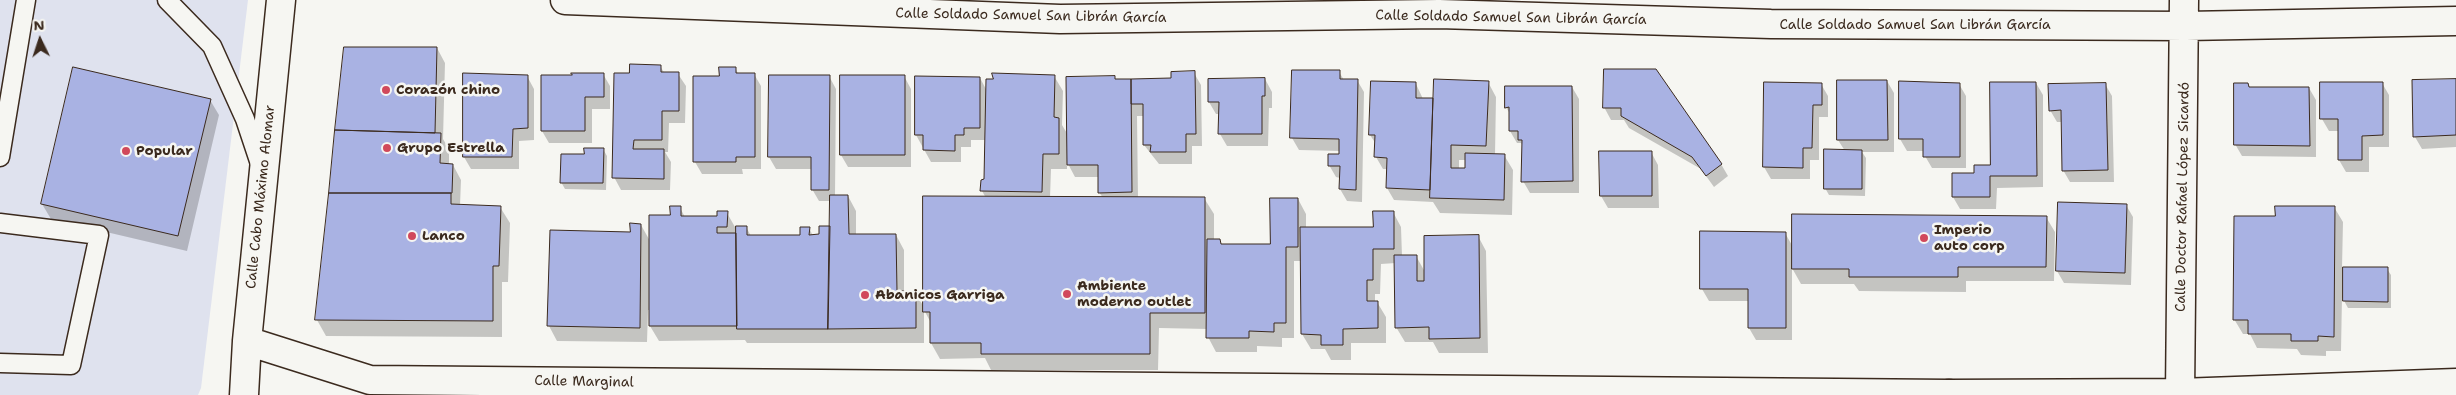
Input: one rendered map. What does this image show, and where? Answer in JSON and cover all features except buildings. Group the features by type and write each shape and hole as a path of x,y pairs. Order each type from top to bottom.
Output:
{"street":[{"name":"Calle Cabo Máximo Alomar","path":"244,395 247,341 281,0"},
{"name":"Calle Soldado Samuel San Librán García","path":"565,0 1060,19 1133,10 1439,14 1771,12 2185,13 2456,21"},
{"path":"1408,0 1439,14"},
{"name":"Calle Doctor Rafael López Sicardó","path":"2180,394 2185,13"},
{"name":"Calle Marginal","path":"247,341 370,380 1950,395 2180,394 2456,383"}],"lane":[{"path":"0,157 26,0"},
{"path":"167,0 212,46 245,119 264,175"},
{"path":"0,223 99,235 71,365 0,363"}],"shaded area":[{"path":"0,0 248,0 201,388 198,395 0,395"}],"place":[{"name":"Corazón chino","path":"386,90"},
{"name":"Grupo Estrella","path":"387,148"},
{"name":"Popular","path":"126,151"},
{"name":"Lanco","path":"412,236"},
{"name":"Imperio auto corp","path":"1924,238"},
{"name":"Ambiente moderno outlet","path":"1067,294"},
{"name":"Abanicos Garriga","path":"865,295"}]}
